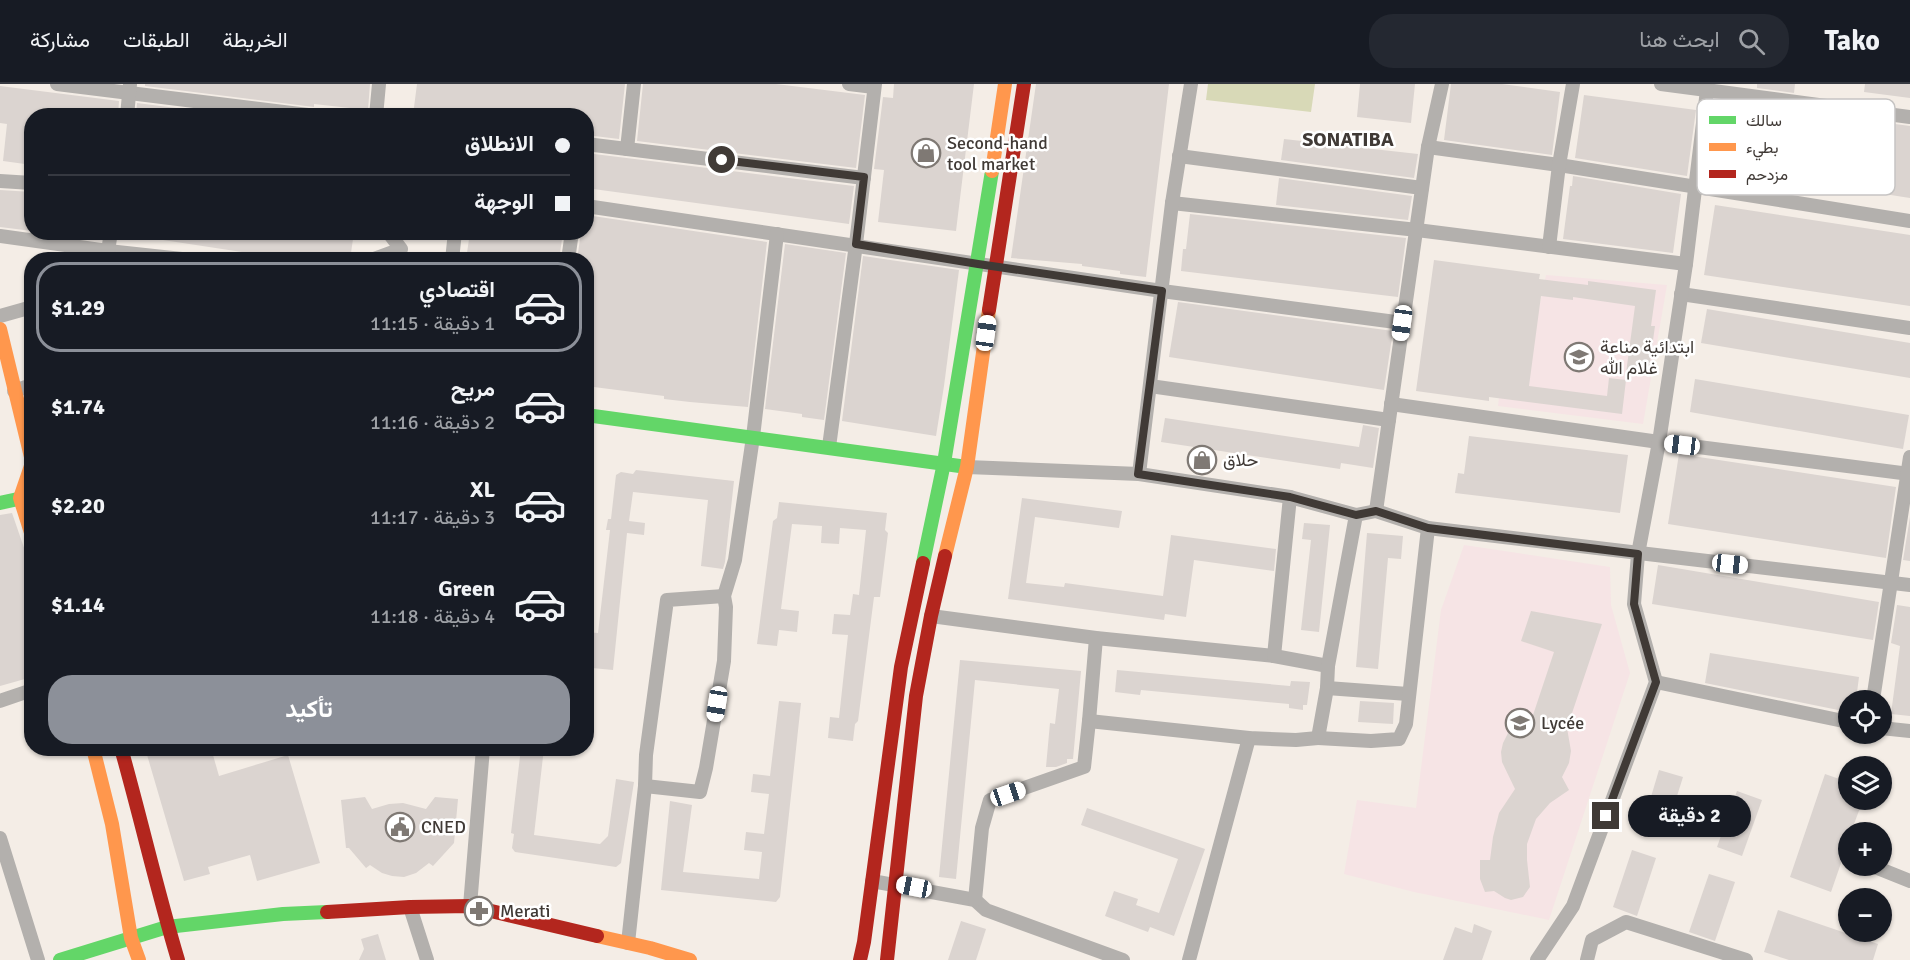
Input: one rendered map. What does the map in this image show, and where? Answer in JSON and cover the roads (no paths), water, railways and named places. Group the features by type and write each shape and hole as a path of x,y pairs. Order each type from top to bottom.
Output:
{"main road":[{"path":"860,960 901,667 944,463 978,264 1005,84"},
{"path":"887,960 916,696 967,467 1024,84"},
{"path":"0,329 14,391 24,422"},
{"path":"594,416 967,467"},
{"path":"0,503 24,497"},
{"path":"95,756 112,824 131,938 139,960"},
{"path":"123,756 167,927 178,960"},
{"path":"60,960 167,927 283,914 470,906 690,960"}],"street":[{"path":"57,84 130,88 263,108"},
{"path":"376,108 379,84"},
{"path":"627,149 634,84"},
{"path":"829,447 875,86 849,84"},
{"path":"1138,474 1172,203 1191,84"},
{"path":"1376,511 1428,147 1442,84"},
{"path":"1549,247 1573,84"},
{"path":"1660,84 1775,99"},
{"path":"128,108 130,88"},
{"path":"1706,99 1707,90"},
{"path":"1895,115 1910,117"},
{"path":"594,145 864,177"},
{"path":"1428,147 1695,187"},
{"path":"1179,156 1422,188"},
{"path":"1537,960 1573,906 1656,682 1634,604 1638,554 1659,442 1686,264 1697,171"},
{"path":"0,181 24,182"},
{"path":"1746,195 1910,221"},
{"path":"1172,203 1416,230 1686,264"},
{"path":"594,207 856,244 1162,291 1402,323"},
{"path":"645,786 700,792 706,768 724,661 726,607 724,596 735,560 753,437 777,234"},
{"path":"0,236 24,239"},
{"path":"29,240 117,252"},
{"path":"108,251 110,240"},
{"path":"1681,294 1910,328"},
{"path":"0,316 24,309"},
{"path":"1150,386 1389,420"},
{"path":"14,391 24,388"},
{"path":"1391,404 1659,442 1909,473"},
{"path":"1875,690 1910,457"},
{"path":"967,467 1138,474 1290,497 1356,515 1376,511 1428,528 1910,585"},
{"path":"1274,656 1290,497"},
{"path":"1318,738 1328,688 1328,666 1356,515"},
{"path":"1089,721 1249,738 1371,741 1399,739 1406,724 1428,528"},
{"path":"628,943 645,786 646,755 667,600 724,596"},
{"path":"932,616 1095,638 1274,656 1328,666"},
{"path":"975,900 982,828 990,800 1084,767 1095,638"},
{"path":"1656,682 1838,720"},
{"path":"1328,688 1408,694"},
{"path":"0,701 24,693"},
{"path":"1892,729 1910,731"},
{"path":"1190,960 1249,738"},
{"path":"470,906 482,756"},
{"path":"0,838 4,865 38,960"},
{"path":"1892,874 1910,882"},
{"path":"872,881 975,900 986,909 1123,960"},
{"path":"410,907 427,960"},
{"path":"1587,960 1592,940 1626,922 1746,960"}],"place":[{"name":"Second-hand tool market","path":"926,153"},
{"name":"ابتدائية مناعة غلام الله","path":"1579,357"},
{"name":"حلاق","path":"1202,460"},
{"name":"Lycée","path":"1520,723"},
{"name":"CNED","path":"400,827"},
{"name":"Merati","path":"479,911"}],"district":[{"name":"SONATIBA","path":"1348,139"}]}
